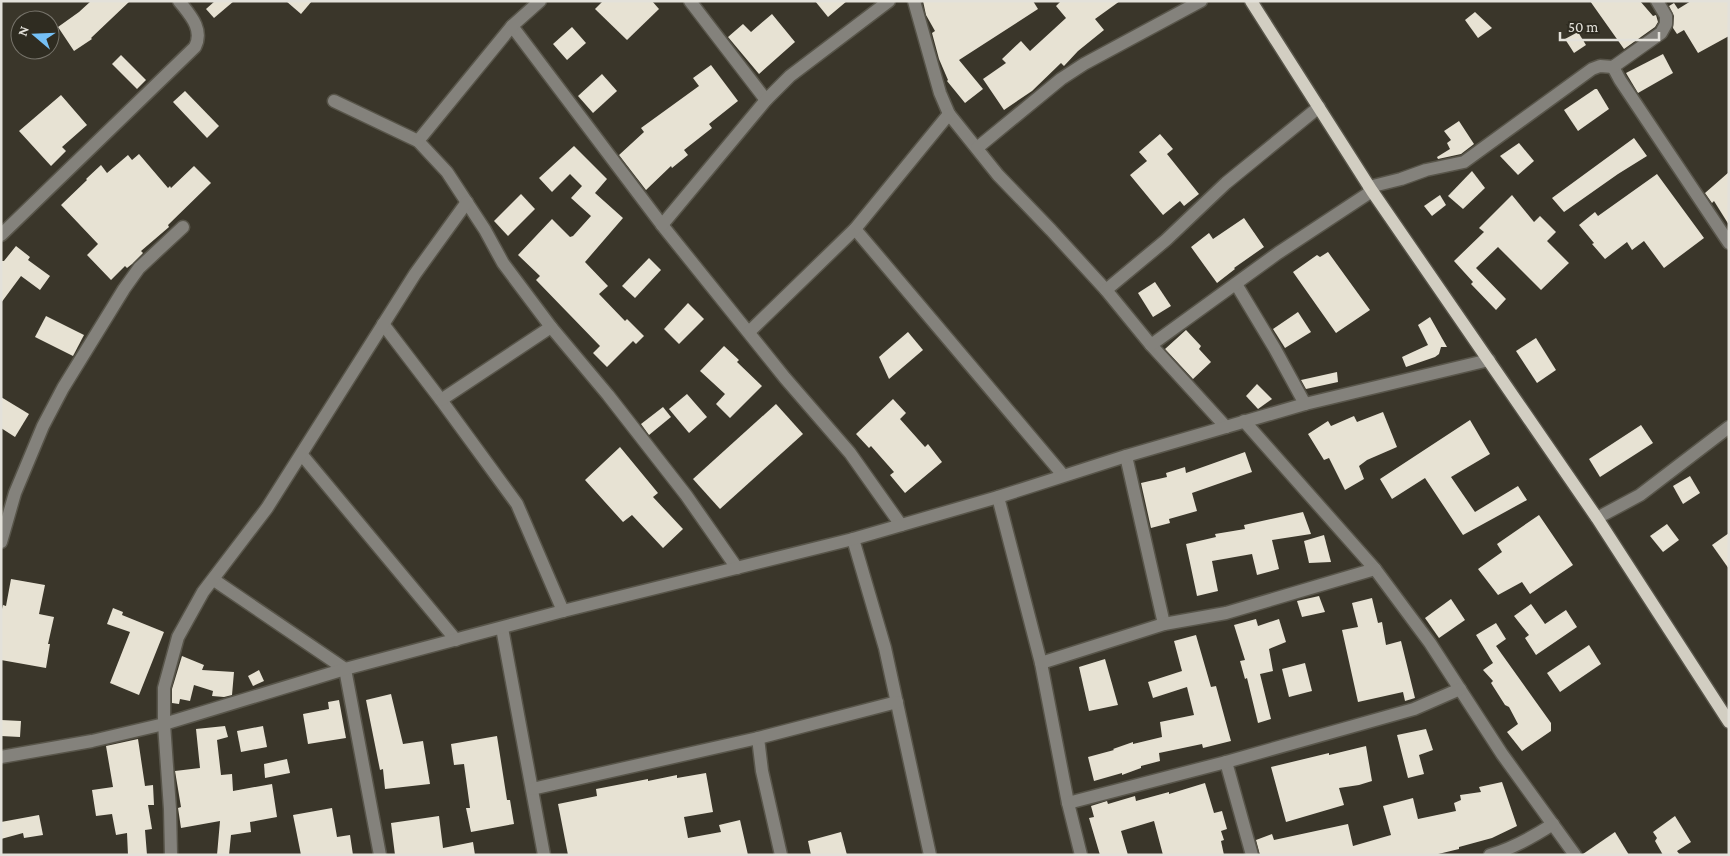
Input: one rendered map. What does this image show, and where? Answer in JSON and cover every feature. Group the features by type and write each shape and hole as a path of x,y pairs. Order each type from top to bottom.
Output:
{"main road":[{"path":"1251,1 1371,189 1597,518 1729,722"}],"street":[{"path":"1,235 195,47 198,40 198,28 179,1"},
{"path":"418,141 512,26 540,1"},
{"path":"690,1 766,100"},
{"path":"662,225 766,100 790,76 889,1"},
{"path":"914,1 940,93 948,114 998,175 1106,290 1151,345 1226,427"},
{"path":"977,148 1061,79 1084,64 1201,1"},
{"path":"1151,345 1278,253 1371,189 1426,170 1464,162 1592,69 1600,66 1612,66 1661,33 1666,24 1666,16 1657,1"},
{"path":"512,26 662,225 785,378 850,453 901,525"},
{"path":"1612,66 1729,243"},
{"path":"334,101 418,141 447,172 467,202 502,264 686,495 737,568"},
{"path":"1106,290 1166,240 1226,183 1319,106"},
{"path":"749,332 855,229 948,114"},
{"path":"171,855 164,724 164,688 175,645 203,592 267,508 415,274 467,202"},
{"path":"1,542 15,493 43,426 63,388 139,268 183,227"},
{"path":"855,229 1063,475"},
{"path":"1236,284 1275,348 1305,404"},
{"path":"383,324 517,504 563,611"},
{"path":"441,400 551,327"},
{"path":"1,757 92,741 164,724 345,669 563,611 853,539 1305,404 1489,360"},
{"path":"1244,421 1375,569 1430,643 1502,754 1576,855"},
{"path":"1597,518 1640,495 1729,427"},
{"path":"302,455 456,640"},
{"path":"1126,456 1164,624"},
{"path":"998,497 1041,663 1068,803 1081,855"},
{"path":"853,539 885,648 930,855"},
{"path":"1041,663 1164,624 1226,613 1375,569"},
{"path":"214,580 345,669 380,855"},
{"path":"502,628 544,855"},
{"path":"1068,803 1226,762 1414,709 1460,690"},
{"path":"532,789 758,738 897,702"},
{"path":"758,738 762,770 781,855"},
{"path":"1226,762 1252,855"},
{"path":"1490,855 1509,850 1528,841 1553,824"}],"building":[{"path":"91,1 130,1 92,39 74,51 60,30 60,26"},
{"path":"215,1 234,1 214,18 206,9"},
{"path":"286,1 312,1 301,14"},
{"path":"603,1 652,1 659,9 627,40 595,9"},
{"path":"815,1 847,1 828,17"},
{"path":"923,1 1033,1 1038,9 959,60 983,89 965,103 947,81 932,33 935,31 926,15"},
{"path":"1061,1 1120,1 1095,19 1104,30 1078,51 1064,66 1061,63 1032,91 1004,110 983,79 1006,63 1002,59 1021,41 1030,51 1066,18 1056,6"},
{"path":"1590,1 1640,1 1653,16 1656,15 1658,22 1655,27 1624,49"},
{"path":"1691,1 1729,1 1729,36 1698,53 1684,30 1677,34 1673,28 1674,16 1669,6 1674,3 1678,9"},
{"path":"1475,12 1492,28 1478,38 1465,20"},
{"path":"772,14 795,42 759,74 728,37 743,24 751,32"},
{"path":"572,27 586,43 567,60 553,44"},
{"path":"1578,32 1586,45 1574,53 1565,39"},
{"path":"1663,54 1673,73 1638,93 1626,73"},
{"path":"121,55 146,80 137,89 112,64"},
{"path":"711,65 738,101 709,124 712,128 684,150 688,155 672,168 671,166 646,190 619,155 644,132 641,128 699,86 693,78"},
{"path":"602,74 617,91 593,113 578,96"},
{"path":"1597,89 1609,109 1578,131 1564,110"},
{"path":"185,91 219,126 207,138 173,102"},
{"path":"61,95 87,125 62,147 66,151 51,166 19,131"},
{"path":"1459,121 1474,144 1461,154 1438,159 1437,157 1450,149 1447,143 1451,140 1444,131"},
{"path":"1160,134 1173,149 1167,154 1199,194 1184,206 1180,201 1163,215 1130,175 1147,161 1139,152"},
{"path":"1634,138 1647,156 1564,212 1552,198"},
{"path":"1519,143 1534,161 1518,175 1500,156"},
{"path":"574,146 607,179 595,193 623,218 585,262 608,286 599,294 625,321 627,319 644,336 636,344 633,341 607,367 593,353 600,346 536,280 540,276 518,255 552,219 570,237 591,216 571,198 582,186 570,174 552,192 539,178"},
{"path":"139,154 168,188 170,186 171,188 194,166 211,183 168,225 169,227 141,251 143,253 132,264 127,268 125,266 111,280 87,255 98,244 61,205 101,165 107,173 128,155 132,160"},
{"path":"1472,171 1485,188 1463,209 1448,196"},
{"path":"1729,172 1729,225 1714,201 1712,203 1705,193"},
{"path":"1657,174 1704,238 1664,268 1644,241 1632,250 1627,242 1605,259 1579,225 1595,212 1598,216"},
{"path":"521,194 535,209 508,236 494,221"},
{"path":"1440,195 1446,205 1432,216 1424,206"},
{"path":"1512,195 1534,222 1540,216 1556,232 1547,241 1569,263 1541,290 1498,247 1476,268 1506,299 1496,310 1471,284 1473,282 1454,261 1484,232 1479,228"},
{"path":"1244,218 1264,247 1234,268 1217,283 1191,247 1209,233 1213,239"},
{"path":"16,246 30,257 28,260 50,276 40,290 21,276 1,303 1,261 4,261"},
{"path":"1328,252 1370,310 1336,333 1293,272 1317,255 1320,257"},
{"path":"649,258 661,270 635,298 622,286"},
{"path":"1155,282 1171,306 1153,317 1138,293"},
{"path":"688,303 704,319 679,344 664,329"},
{"path":"1298,312 1311,332 1285,348 1273,329"},
{"path":"46,316 84,335 73,356 35,337"},
{"path":"1430,317 1447,347 1441,347 1439,354 1435,357 1406,367 1402,357 1428,345 1418,325"},
{"path":"1186,330 1201,346 1199,349 1211,362 1193,379 1165,349"},
{"path":"908,332 923,350 889,379 879,357"},
{"path":"1536,338 1556,370 1537,383 1516,351"},
{"path":"724,346 739,360 737,362 762,386 730,418 716,404 725,394 700,371"},
{"path":"1337,372 1338,382 1306,389 1301,380"},
{"path":"1257,384 1272,399 1258,409 1246,396"},
{"path":"687,394 707,417 689,433 669,409"},
{"path":"1,397 29,414 15,437 1,428"},
{"path":"893,399 906,413 900,419 925,447 928,444 942,462 905,493 890,475 894,472 871,446 869,448 856,434"},
{"path":"776,404 803,434 720,509 693,479"},
{"path":"663,407 671,417 649,435 641,424"},
{"path":"1383,412 1397,447 1367,460 1359,466 1364,479 1345,490 1329,458 1324,460 1308,434 1328,421 1331,426 1354,416 1357,422"},
{"path":"1470,420 1490,454 1451,477 1475,512 1518,486 1527,500 1463,535 1425,478 1392,499 1380,479"},
{"path":"1641,425 1653,443 1600,477 1589,459"},
{"path":"620,447 658,493 653,497 683,529 663,548 632,515 623,522 585,480"},
{"path":"1245,452 1252,472 1192,493 1197,511 1169,519 1170,523 1151,528 1141,483 1167,477 1166,473 1185,467 1186,473"},
{"path":"1690,476 1700,493 1683,504 1673,486"},
{"path":"1303,512 1311,534 1272,540 1279,569 1257,575 1252,554 1212,561 1218,591 1197,596 1186,544 1216,537 1215,534 1245,529 1244,525"},
{"path":"1539,515 1573,565 1530,594 1522,582 1498,595 1478,569 1502,552 1497,544"},
{"path":"1667,524 1679,540 1663,552 1650,536"},
{"path":"1729,533 1729,569 1712,545"},
{"path":"1324,535 1331,562 1309,563 1304,541"},
{"path":"11,579 45,585 39,614 54,617 48,644 50,644 46,668 1,660 1,613 3,605 6,606"},
{"path":"1319,596 1325,612 1302,617 1297,601"},
{"path":"1372,598 1378,623 1382,622 1386,645 1401,641 1415,698 1405,701 1403,692 1358,702 1342,630 1358,627 1352,603"},
{"path":"1451,599 1465,620 1439,638 1425,618"},
{"path":"1531,604 1545,624 1566,610 1577,627 1536,655 1525,638 1529,635 1514,616"},
{"path":"113,608 123,612 122,615 164,632 139,695 110,683 130,632 107,624"},
{"path":"1256,619 1258,626 1279,619 1286,642 1269,649 1273,671 1260,674 1271,719 1258,723 1247,678 1245,679 1240,661 1245,660 1234,625"},
{"path":"1496,623 1506,639 1496,646 1551,723 1551,731 1522,751 1507,732 1518,724 1509,707 1505,705 1491,683 1493,681 1483,670 1493,663 1476,635"},
{"path":"1196,635 1211,687 1216,686 1231,741 1203,748 1202,744 1159,753 1160,761 1141,766 1141,768 1122,775 1122,773 1094,781 1088,757 1114,750 1133,742 1133,744 1162,737 1160,722 1194,715 1187,687 1153,698 1148,682 1182,671 1174,641"},
{"path":"1589,645 1601,664 1560,692 1547,673"},
{"path":"182,656 204,665 202,670 234,672 232,695 224,697 212,696 213,691 194,685 190,701 180,699 179,704 172,703 172,689"},
{"path":"1105,659 1118,705 1089,711 1079,667"},
{"path":"1305,663 1312,691 1289,697 1282,669"},
{"path":"259,670 264,681 253,686 248,676"},
{"path":"391,694 403,744 423,741 430,784 385,789 383,769 380,770 366,700"},
{"path":"339,700 346,738 308,744 303,714 329,709 328,702"},
{"path":"1,720 21,721 20,737 1,736"},
{"path":"225,726 228,737 217,740 221,775 232,774 233,791 272,784 277,817 250,822 251,832 231,835 229,855 217,855 220,821 181,828 178,808 181,807 175,771 200,768 196,729"},
{"path":"263,726 267,747 241,752 237,731"},
{"path":"1426,729 1433,750 1419,755 1424,774 1408,778 1397,735"},
{"path":"497,736 507,800 510,800 514,824 471,832 466,808 470,808 464,764 454,765 451,744"},
{"path":"138,739 145,786 153,785 154,805 148,805 152,829 145,830 147,855 128,855 127,833 116,835 112,814 96,816 92,790 113,787 106,746"},
{"path":"1366,746 1372,781 1339,788 1344,805 1286,822 1271,767"},
{"path":"287,759 290,773 265,778 264,764"},
{"path":"706,773 713,812 684,817 688,838 721,832 719,825 740,820 748,855 568,855 558,804 597,796 596,789 648,779 648,781 677,775 677,778"},
{"path":"1502,782 1517,826 1492,838 1459,847 1459,849 1434,855 1260,855 1256,840 1272,834 1274,840 1348,824 1353,846 1391,835 1383,806 1413,798 1418,819 1456,811 1454,803 1461,800 1460,795 1481,792 1479,787"},
{"path":"1205,783 1214,813 1222,811 1227,829 1221,831 1224,840 1221,841 1224,855 1163,855 1154,821 1121,831 1128,855 1100,855 1089,818 1094,817 1091,806 1107,801 1108,804 1135,796 1136,801 1169,792 1169,794"},
{"path":"332,808 337,837 350,835 353,855 301,855 293,815"},
{"path":"39,815 43,835 24,838 23,833 1,839 1,822"},
{"path":"439,816 443,848 473,842 475,855 395,855 391,823"},
{"path":"1675,816 1691,842 1677,851 1680,855 1663,855 1655,841 1657,838 1653,832"},
{"path":"841,832 847,855 811,855 808,841"},
{"path":"1615,832 1629,855 1583,855 1583,854"}]}
